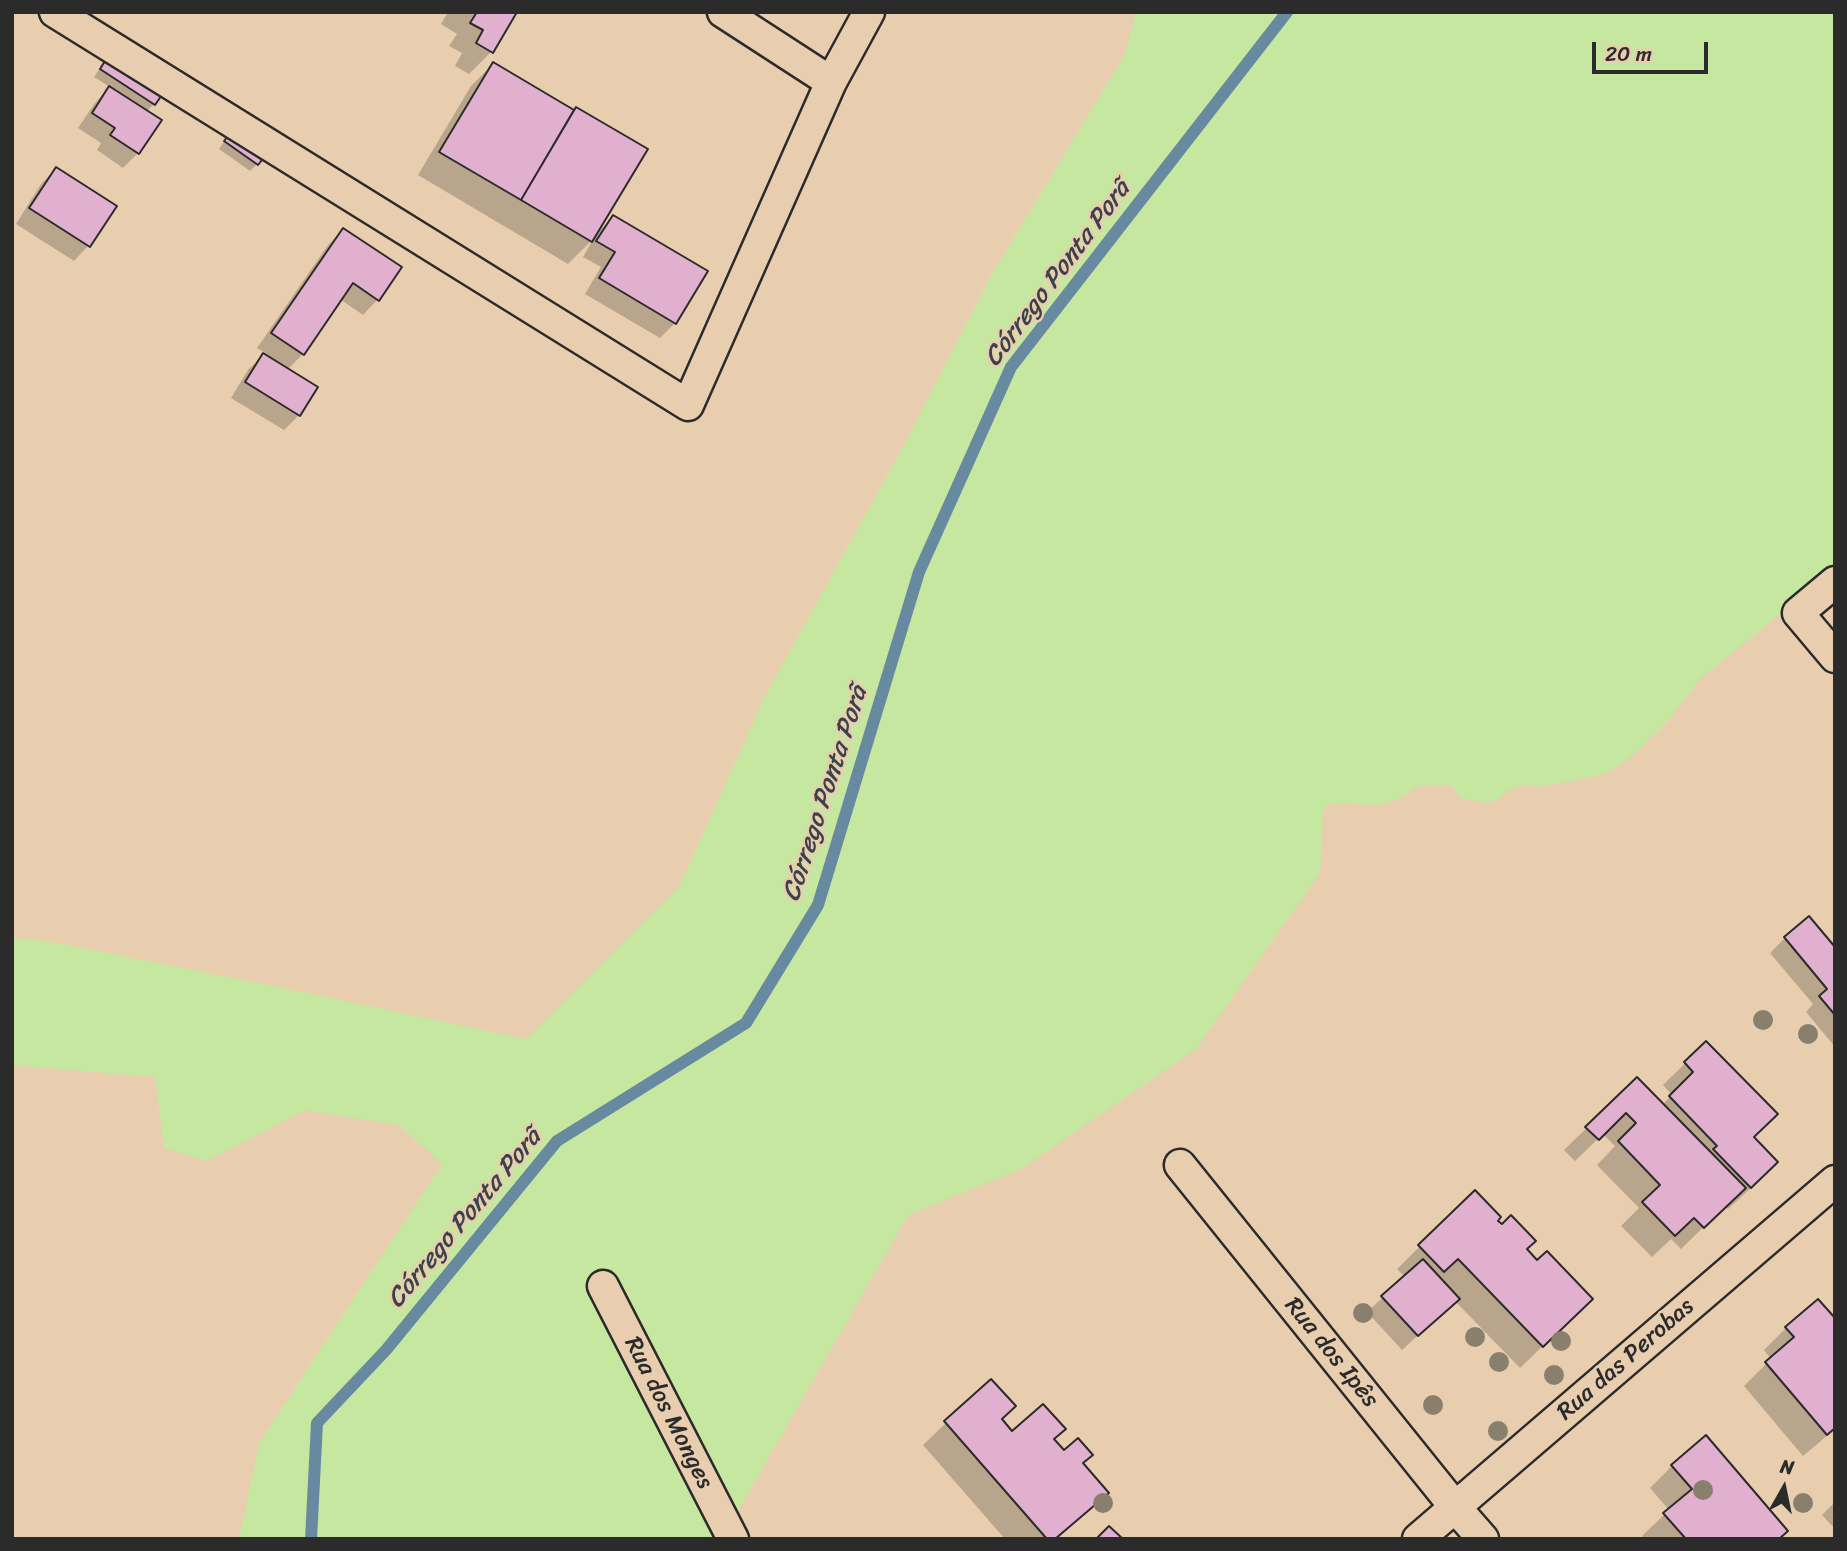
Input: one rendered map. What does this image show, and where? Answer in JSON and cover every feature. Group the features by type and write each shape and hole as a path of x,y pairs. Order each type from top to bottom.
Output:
{"street":[{"path":"723,12 831,82"},
{"path":"60,14 688,405 831,82 869,12"},
{"path":"1835,582 1798,613 1835,657"},
{"name":"Rua dos Ipês","path":"1180,1165 1483,1539"},
{"name":"Rua das Perobas","path":"1418,1539 1835,1181"},
{"name":"Rua dos Monges","path":"603,1286 733,1539"}],"green space":[{"path":"1136,12 1835,12 1835,576 1807,592 1702,677 1668,721 1634,754 1602,775 1540,787 1523,785 1512,788 1496,800 1486,803 1461,798 1451,786 1423,785 1414,788 1405,796 1379,805 1326,805 1323,814 1320,873 1196,1049 1021,1169 908,1215 722,1539 239,1539 259,1443 442,1164 399,1125 305,1110 207,1161 164,1148 155,1077 12,1065 12,938 48,941 526,1039 679,887 764,698 904,445 993,272 1124,56"}],"building":[{"path":"477,12 517,12 493,53 476,43 483,30 470,23"},
{"path":"110,53 166,89 155,105 100,69"},
{"path":"493,62 574,110 521,200 439,152"},
{"path":"109,86 162,120 139,154 110,135 115,128 92,113"},
{"path":"576,107 648,149 592,242 521,200"},
{"path":"232,131 266,155 258,165 224,141"},
{"path":"56,167 117,206 90,247 29,208"},
{"path":"613,215 708,271 676,324 599,278 615,252 596,241"},
{"path":"343,228 402,267 379,301 353,283 304,355 271,333"},
{"path":"263,353 318,387 300,416 245,382"},
{"path":"1809,916 1835,947 1835,1015 1819,996 1827,989 1784,937"},
{"path":"1706,1041 1778,1114 1754,1137 1778,1162 1751,1188 1713,1149 1717,1146 1669,1096 1693,1072 1684,1062"},
{"path":"1637,1077 1746,1188 1704,1228 1694,1218 1675,1236 1642,1202 1660,1185 1618,1141 1636,1123 1626,1113 1599,1140 1585,1127"},
{"path":"1475,1190 1501,1217 1498,1221 1502,1224 1511,1215 1536,1241 1527,1249 1537,1260 1547,1251 1593,1299 1543,1347 1458,1259 1444,1272 1418,1245"},
{"path":"1423,1259 1460,1299 1418,1336 1381,1296"},
{"path":"1818,1299 1835,1318 1835,1428 1827,1435 1765,1362 1794,1337 1785,1327"},
{"path":"991,1379 1016,1406 1002,1419 1012,1431 1043,1404 1066,1429 1054,1439 1064,1450 1078,1438 1093,1455 1083,1463 1109,1493 1055,1539 1047,1539 944,1421"},
{"path":"1706,1435 1788,1531 1779,1539 1686,1539 1663,1513 1692,1489 1671,1465"},
{"path":"1109,1526 1123,1539 1096,1539"}],"waterway":[{"name":"Córrego Ponta Porã","path":"311,1539 317,1423 386,1350 557,1141 746,1023 818,905 919,572 1011,367 1287,12"}]}
